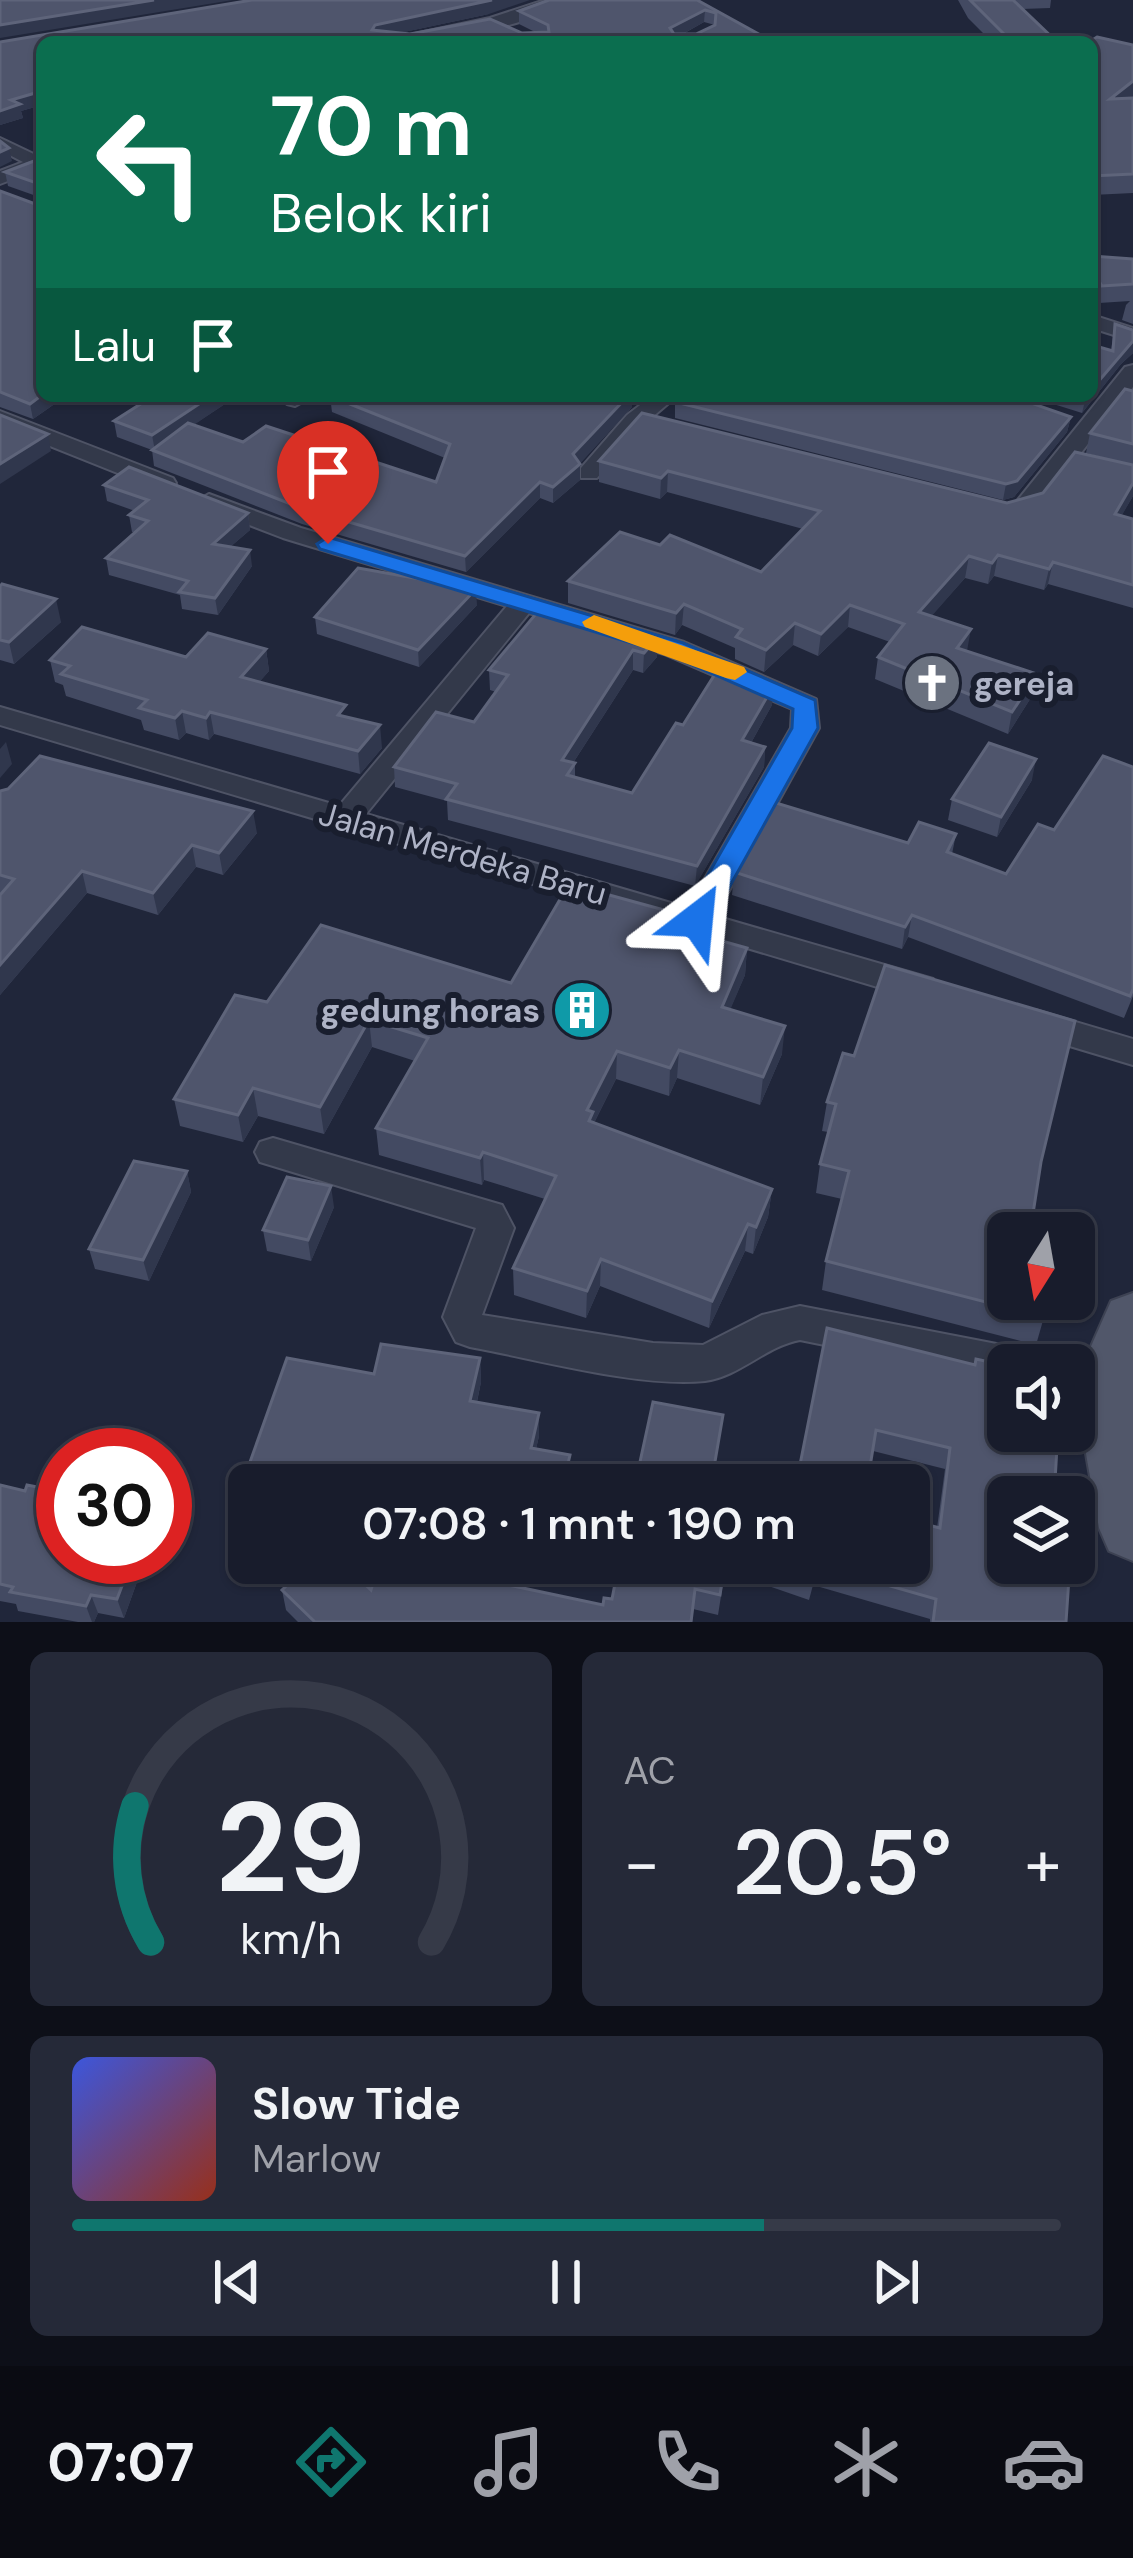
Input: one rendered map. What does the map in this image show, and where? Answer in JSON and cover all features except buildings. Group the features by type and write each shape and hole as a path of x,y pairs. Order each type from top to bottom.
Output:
{"main road":[{"path":"1095,1374 1133,1320"},
{"path":"1095,1398 1133,1528"}],"street":[{"path":"417,36 493,22 561,0"},
{"path":"493,22 523,35"},
{"path":"0,142 36,162"},
{"path":"1,189 36,164"},
{"path":"1098,323 1133,335"},
{"path":"987,511 1021,509 1078,463 1075,422 1133,372"},
{"path":"590,473 646,423 662,402"},
{"path":"0,418 292,533 674,648 806,705 805,728 697,920"},
{"path":"344,820 425,716 526,601"},
{"name":"Jalan Merdeka Baru","path":"0,716 56,743 697,920 950,997"},
{"path":"995,1010 1133,1052"},
{"path":"273,1152 489,1216 495,1228 461,1317 470,1330 653,1361 707,1364 776,1327 800,1323 987,1360"}],"slow traffic":[{"path":"594,622 735,672"}],"place":[{"name":"gereja","path":"932,683"},
{"name":"gedung horas","path":"582,1010"}],"route":[{"path":"328,544 674,648 806,705 805,728 697,920"}]}
